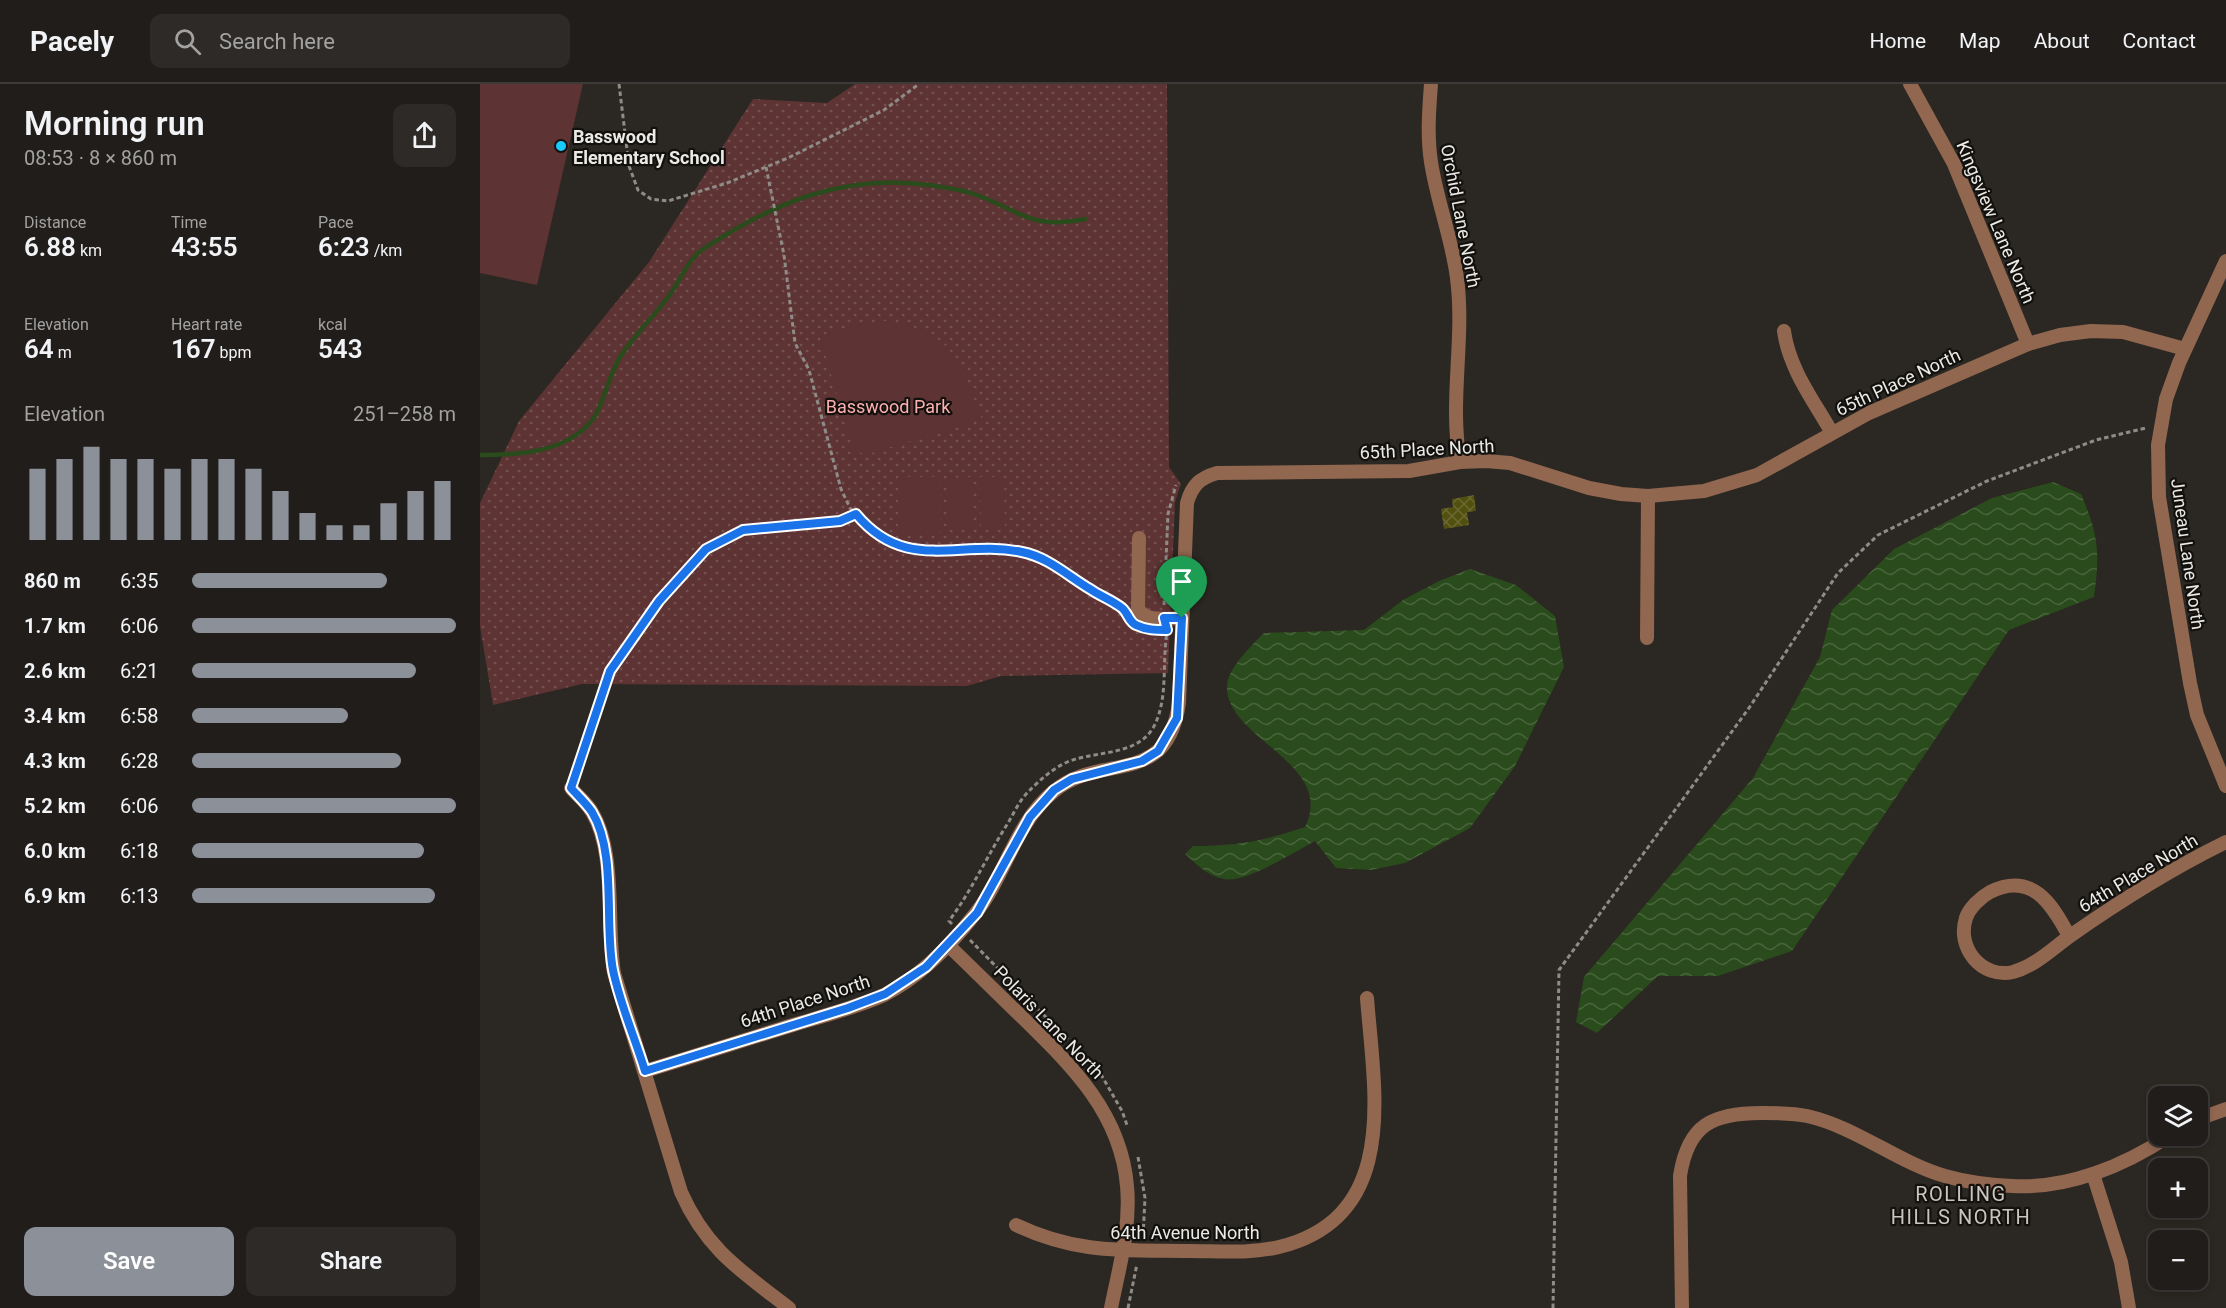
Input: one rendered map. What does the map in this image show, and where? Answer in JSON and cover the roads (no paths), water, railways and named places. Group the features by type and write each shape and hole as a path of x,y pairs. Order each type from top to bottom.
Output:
{"street":[{"name":"Orchid Lane North","path":"1431,84 1428,129 1431,162 1457,279 1459,349 1455,420 1460,462"},
{"name":"Kingsview Lane North","path":"1910,84 1954,164 2028,344"},
{"name":"Juneau Lane North","path":"2226,261 2185,349 2162,419 2158,445 2159,497 2192,694 2226,786"},
{"name":"65th Place North","path":"1092,774 1142,761 1158,751 1172,731 1179,703 1187,503 1197,482 1207,476 1217,473 1409,471 1486,460 1510,464 1589,488 1648,496 1704,491 1727,485 1779,464 1832,433 1909,394 2028,344 2061,335 2091,331 2123,332 2185,349"},
{"path":"1784,332 1786,349 1792,364 1832,433"},
{"path":"1647,638 1648,496"},
{"path":"1139,538 1138,609 1142,616 1163,626 1182,618"},
{"name":"64th Place North","path":"645,1071 848,1008 885,994 926,967 949,946 990,891 1040,805 1054,790 1072,779 1092,774"},
{"path":"571,788 592,813 599,834 608,875 610,951 614,973 681,1192 693,1219 710,1243 730,1262 789,1308"},
{"name":"64th Place North","path":"2069,936 2055,910 2044,898 2021,885 2010,885 1985,895 1966,917 1964,929 1965,940 1976,962 1993,972 2020,970 2156,879 2226,842"},
{"name":"Polaris Lane North","path":"949,946 1069,1063 1092,1090 1109,1119 1121,1152 1127,1185 1128,1220 1111,1308"},
{"name":"64th Avenue North","path":"1016,1225 1045,1239 1083,1248 1123,1251 1257,1251 1278,1248 1300,1241 1342,1212 1369,1167 1376,1116 1367,998"},
{"path":"2208,1115 2226,1109"},
{"path":"1682,1308 1680,1176 1683,1155 1692,1138 1705,1124 1723,1116 1741,1113 1808,1116 1945,1176 1979,1183 2013,1186 2049,1184 2093,1174 2120,1164 2152,1146"},
{"path":"2093,1174 2121,1262 2129,1308"}],"water":[{"path":"2053,482 2081,494 2087,509 2095,533 2097,556 2094,597 2009,630 1792,951 1718,976 1658,976 1597,1033 1576,1022 1584,977 1753,778 1820,657 1832,610 1894,549 1992,498"},
{"path":"1470,569 1516,585 1555,616 1564,667 1515,766 1470,828 1405,863 1371,870 1336,868 1315,841 1257,872 1233,879 1224,879 1203,870 1185,854 1193,846 1250,842 1305,827 1311,805 1306,785 1294,768 1242,721 1231,704 1228,678 1241,657 1264,633 1364,630 1403,600 1439,581"}],"waterway":[{"path":"480,455 541,450 570,439 582,430 597,413 620,357 668,297 698,253 729,233 783,205 839,188 868,183 898,182 969,192 1037,220 1066,222 1085,219"}],"place":[{"name":"Basswood Elementary School","path":"561,146"}],"district":[{"name":"ROLLING HILLS NORTH","path":"1961,1206"}],"park label":[{"name":"Basswood Park","path":"888,406"}]}
